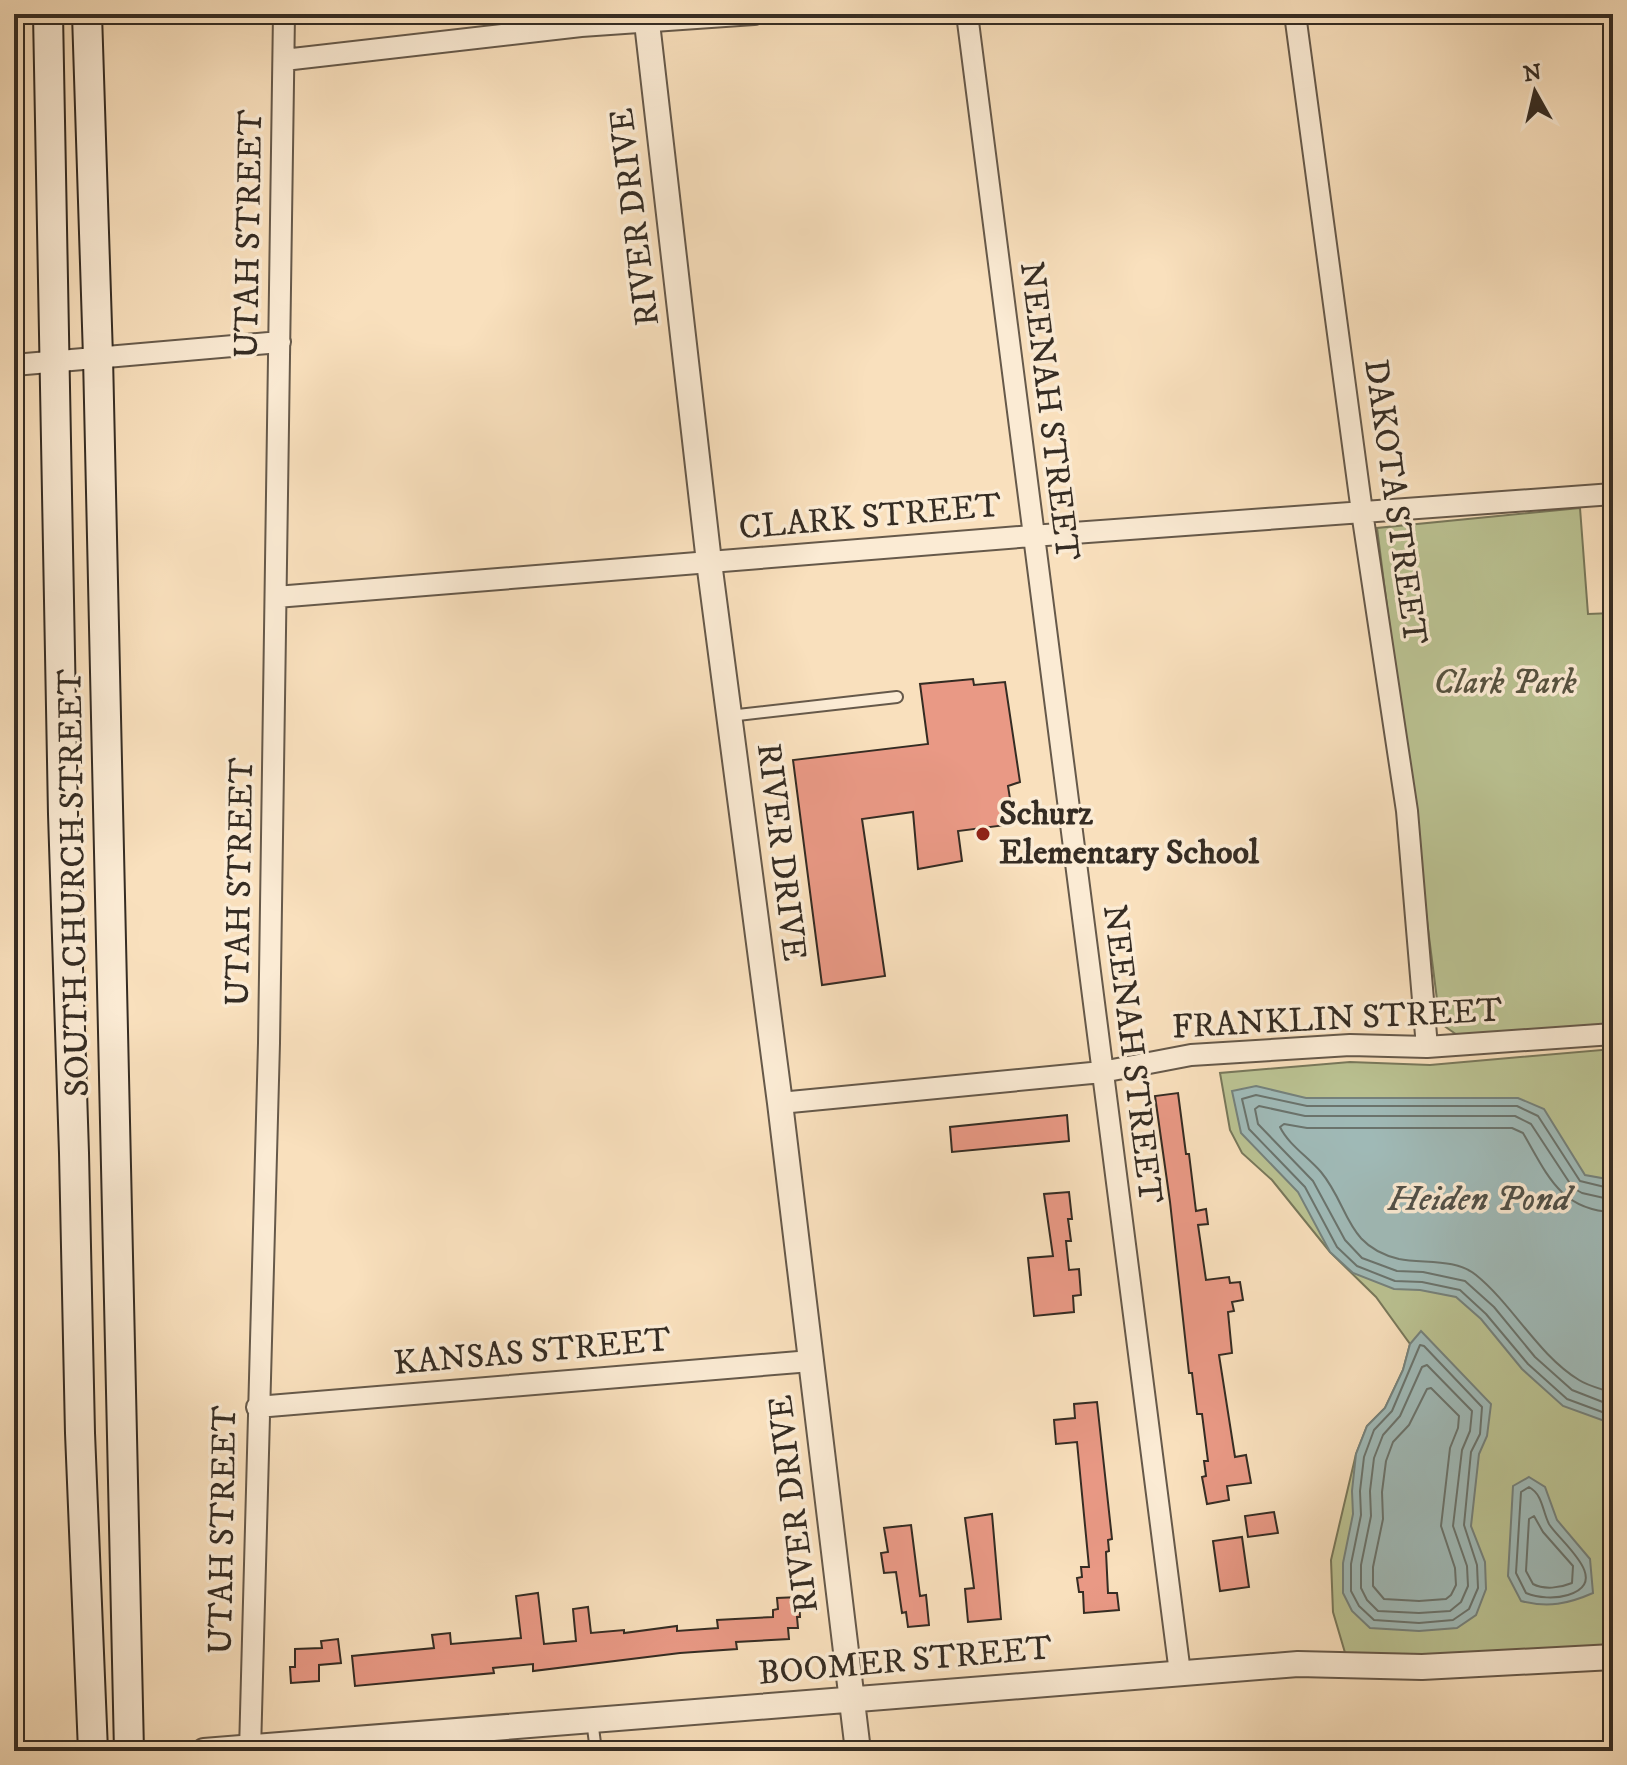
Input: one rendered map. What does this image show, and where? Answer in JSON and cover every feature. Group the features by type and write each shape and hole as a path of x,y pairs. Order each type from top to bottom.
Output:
{"main road":[{"name":"SOUTH CHURCH STREET","path":"48,14 62,798 80,1433 93,1751"},
{"name":"SOUTH CHURCH STREET","path":"87,14 98,357 129,1751"}],"street":[{"name":"UTAH STREET","path":"250,1750 269,1043 284,14"},
{"path":"284,60 646,18 754,14"},
{"name":"NEENAH STREET","path":"967,14 1180,1673"},
{"name":"DAKOTA STREET","path":"1295,14 1362,512 1407,811 1427,1047"},
{"name":"RIVER DRIVE","path":"646,18 709,562 780,1103 858,1751"},
{"path":"14,365 280,342"},
{"name":"CLARK STREET","path":"276,597 1032,536 1613,494"},
{"name":"FRANKLIN STREET","path":"780,1103 1102,1072 1191,1055 1350,1045 1427,1047 1613,1034"},
{"name":"KANSAS STREET","path":"257,1407 811,1361"},
{"name":"BOOMER STREET","path":"204,1751 387,1744 592,1720 1298,1664 1422,1667 1613,1657"}],"lane":[{"path":"729,716 897,697"},
{"path":"592,1720 596,1751"}],"green space":[{"name":"Clark Park","path":"1580,508 1588,614 1613,613 1613,1025 1460,1037 1440,1023 1377,528"},
{"path":"1613,1049 1613,1646 1413,1656 1346,1656 1333,1612 1331,1560 1356,1454 1367,1426 1385,1408 1403,1370 1410,1344 1376,1297 1330,1252 1272,1180 1242,1153 1230,1130 1220,1073 1350,1062 1430,1065"}],"water":[{"name":"Heiden Pond","path":"1256,1086 1306,1098 1518,1098 1544,1109 1585,1175 1607,1179 1613,1184 1613,1424 1563,1406 1522,1369 1481,1319 1456,1297 1394,1289 1353,1273 1330,1252 1298,1192 1241,1133 1232,1091"},
{"path":"1421,1331 1491,1404 1487,1436 1479,1454 1471,1526 1485,1562 1486,1589 1476,1615 1457,1628 1419,1631 1370,1628 1352,1611 1343,1593 1343,1563 1353,1514 1356,1454 1367,1426 1385,1408 1403,1370 1410,1344"},
{"path":"1529,1477 1545,1487 1557,1520 1590,1559 1593,1593 1558,1604 1521,1601 1508,1576 1513,1486"}],"building":[{"path":"973,679 974,685 1005,682 1020,782 1008,786 1014,824 958,831 962,861 918,869 913,812 862,819 885,976 822,985 793,760 928,744 920,684"},
{"path":"1178,1093 1196,1211 1206,1209 1208,1224 1198,1225 1206,1280 1229,1277 1230,1283 1240,1282 1243,1300 1232,1302 1234,1311 1228,1312 1232,1353 1219,1355 1235,1457 1246,1455 1251,1483 1227,1486 1229,1500 1207,1504 1202,1477 1206,1476 1204,1461 1208,1461 1202,1414 1197,1414 1192,1373 1189,1373 1155,1096"},
{"path":"1067,1115 1069,1141 952,1152 950,1127"},
{"path":"1069,1192 1071,1241 1066,1241 1069,1270 1079,1269 1081,1295 1073,1296 1074,1312 1034,1316 1028,1258 1053,1256 1044,1194"},
{"path":"1097,1402 1112,1539 1108,1540 1109,1551 1106,1552 1108,1593 1117,1593 1119,1610 1084,1613 1083,1592 1079,1592 1077,1578 1082,1577 1081,1567 1089,1567 1077,1442 1056,1444 1054,1420 1075,1418 1074,1404"},
{"path":"1274,1512 1278,1533 1248,1537 1245,1516"},
{"path":"992,1514 1001,1619 968,1622 965,1589 974,1588 965,1518"},
{"path":"911,1525 920,1596 926,1595 929,1625 908,1627 906,1612 902,1613 896,1572 884,1573 881,1553 888,1552 884,1528"},
{"path":"1242,1537 1249,1587 1220,1591 1213,1541"},
{"path":"538,1593 544,1644 576,1641 573,1609 588,1607 591,1633 624,1630 624,1633 677,1626 677,1631 718,1628 717,1620 773,1617 773,1610 778,1609 777,1598 799,1597 800,1617 797,1617 798,1628 788,1628 789,1639 736,1642 737,1649 533,1671 533,1664 493,1668 494,1673 355,1686 352,1656 434,1648 432,1635 450,1633 451,1644 521,1638 516,1596"},
{"path":"338,1639 341,1663 319,1665 319,1681 291,1683 290,1667 295,1667 295,1649 322,1648 321,1641"}],"place":[{"name":"Schurz Elementary School","path":"983,834"}]}
